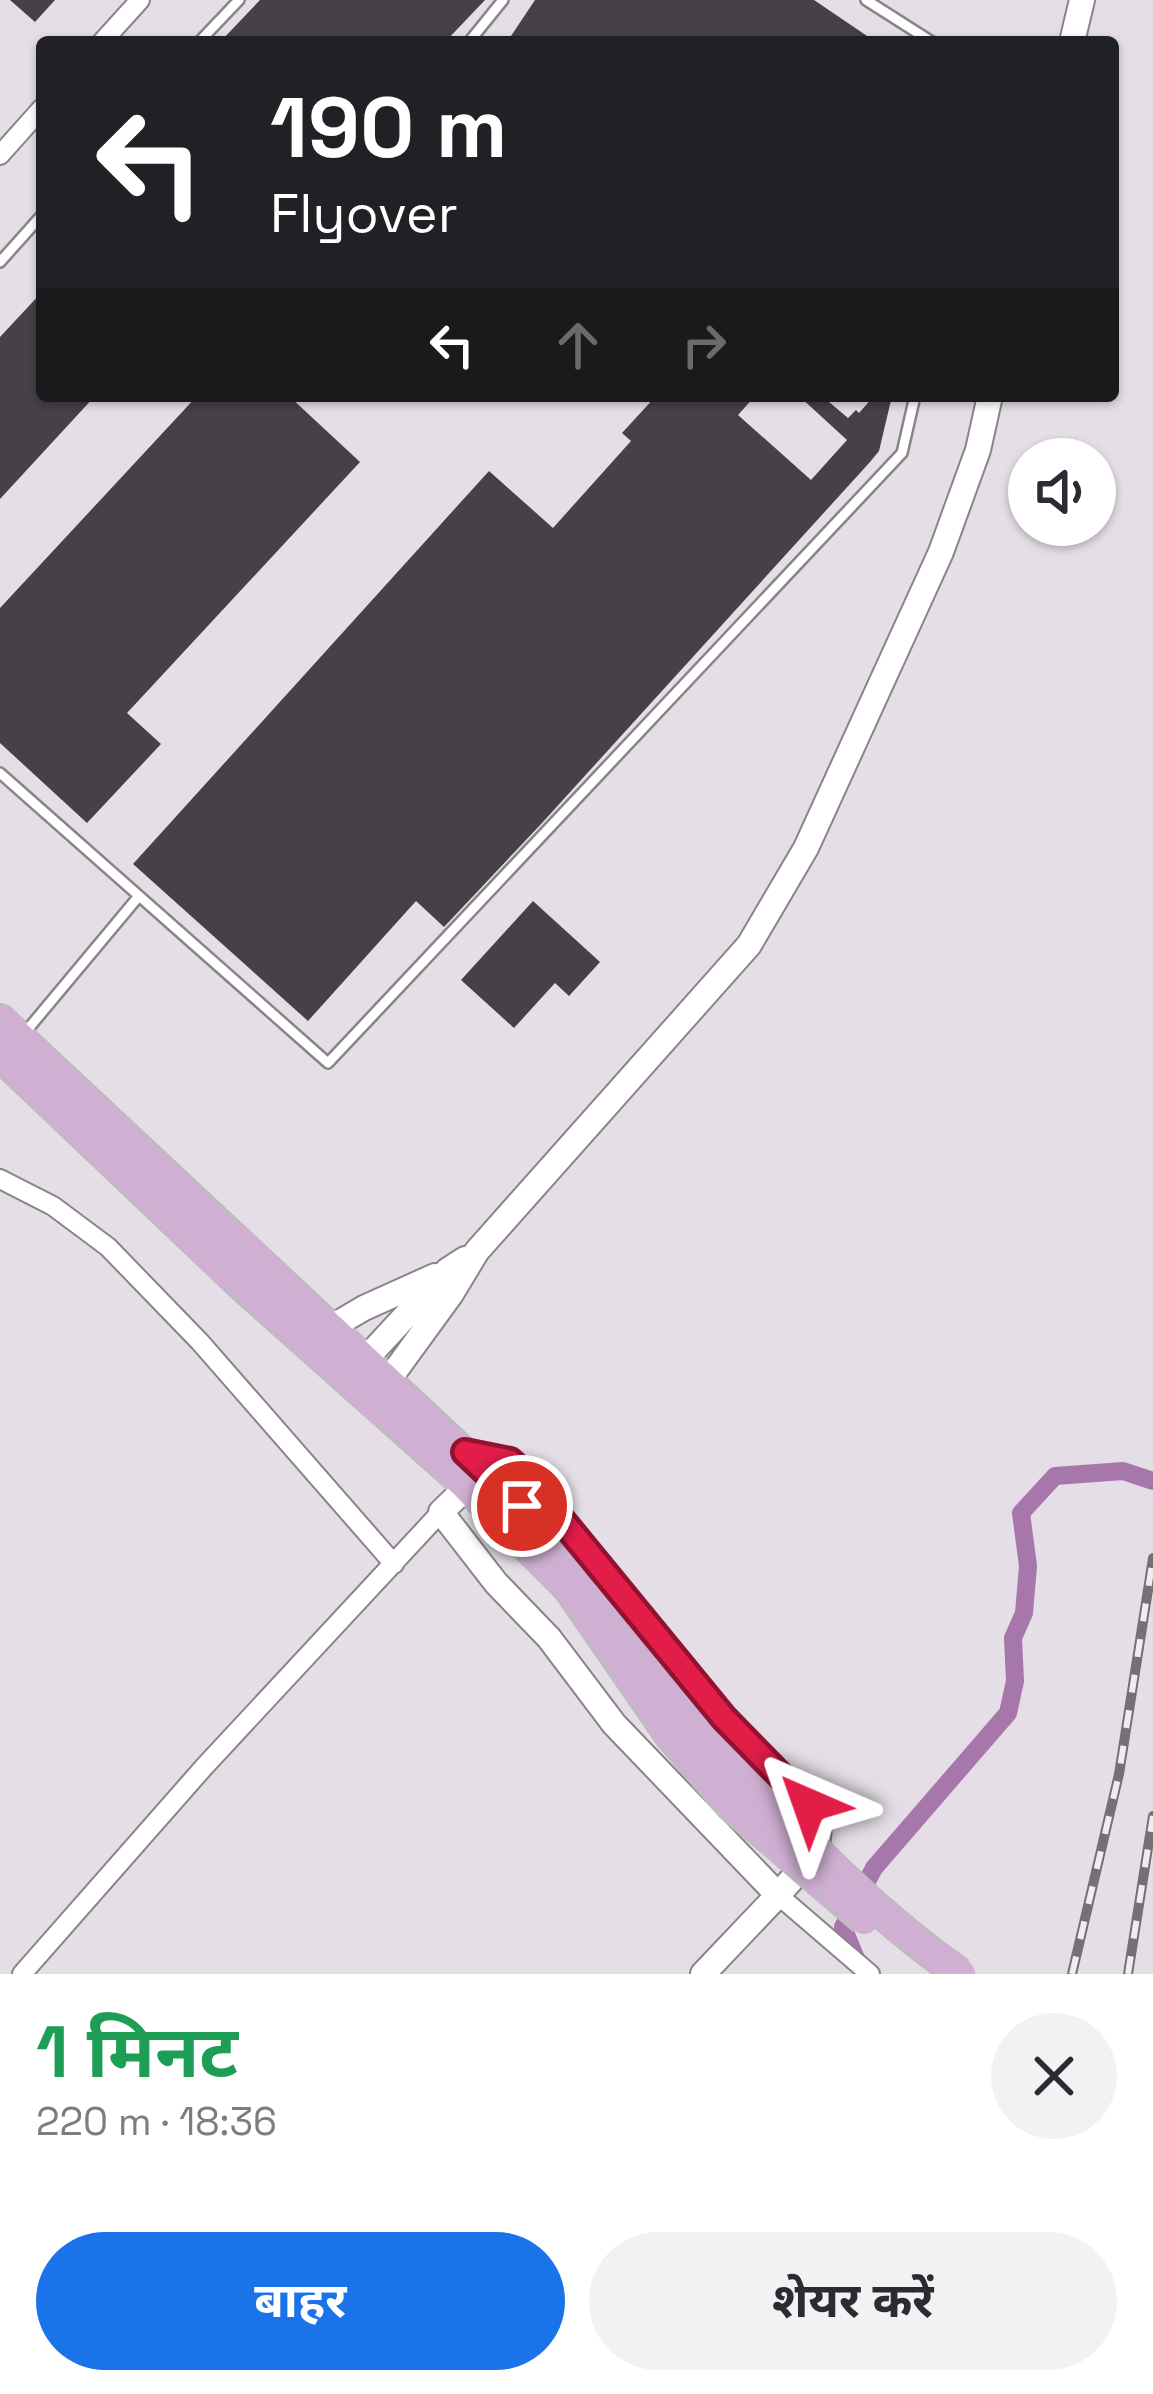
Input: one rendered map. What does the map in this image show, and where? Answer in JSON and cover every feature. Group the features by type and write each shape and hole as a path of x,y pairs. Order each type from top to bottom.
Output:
{"main road":[{"path":"7,1038 330,1328 550,1534 609,1604 732,1806 928,1974"},
{"path":"7,1038 242,1285 468,1486 569,1588 679,1725 880,1910 960,1974"}],"street":[{"path":"107,36 140,0"},
{"path":"1073,36 1082,0"},
{"path":"0,155 36,116"},
{"path":"375,1372 451,1294 477,1251 749,945 806,848 941,552 978,450 989,402"},
{"path":"0,1179 52,1205 108,1247 200,1342 394,1564"},
{"path":"330,1328 477,1251"},
{"path":"375,1372 448,1270"},
{"path":"465,1452 510,1461 524,1474 724,1718 820,1820 819,1844 704,1974"},
{"path":"22,1974 204,1767 468,1486"},
{"path":"441,1512 496,1583 549,1638 614,1724 778,1895 867,1971"}],"lane":[{"path":"205,36 238,0"},
{"path":"474,36 503,0"},
{"path":"866,0 923,36"},
{"path":"0,262 36,222"},
{"path":"0,773 328,1063 902,453 914,402"},
{"path":"7,1038 139,896"}],"building":[{"path":"10,0 55,0 35,22"},
{"path":"260,0 485,0 451,36 226,36"},
{"path":"535,0 814,0 867,36 511,36"},
{"path":"36,298 36,402 89,402 0,499 0,337"},
{"path":"191,402 295,402 360,462 127,713 161,744 87,823 0,743 0,608"},
{"path":"650,402 750,402 738,415 811,480 847,440 806,402 829,402 848,418 869,402 891,402 879,451 870,462 542,823 444,927 416,901 308,1021 133,864 489,471 553,528 631,441 622,433"},
{"path":"533,901 600,962 569,996 555,983 514,1028 461,980"}],"waterway":[{"path":"859,1966 843,1927 874,1868 1008,1713 1015,1681 1013,1638 1024,1613 1028,1566 1021,1513 1055,1476 1123,1471 1153,1481"}],"railway":[{"path":"1072,1974 1119,1774 1153,1558"},
{"path":"1128,1974 1153,1816"}],"route":[{"path":"522,1506 465,1452 510,1461 524,1474 724,1718 809,1805"}]}
